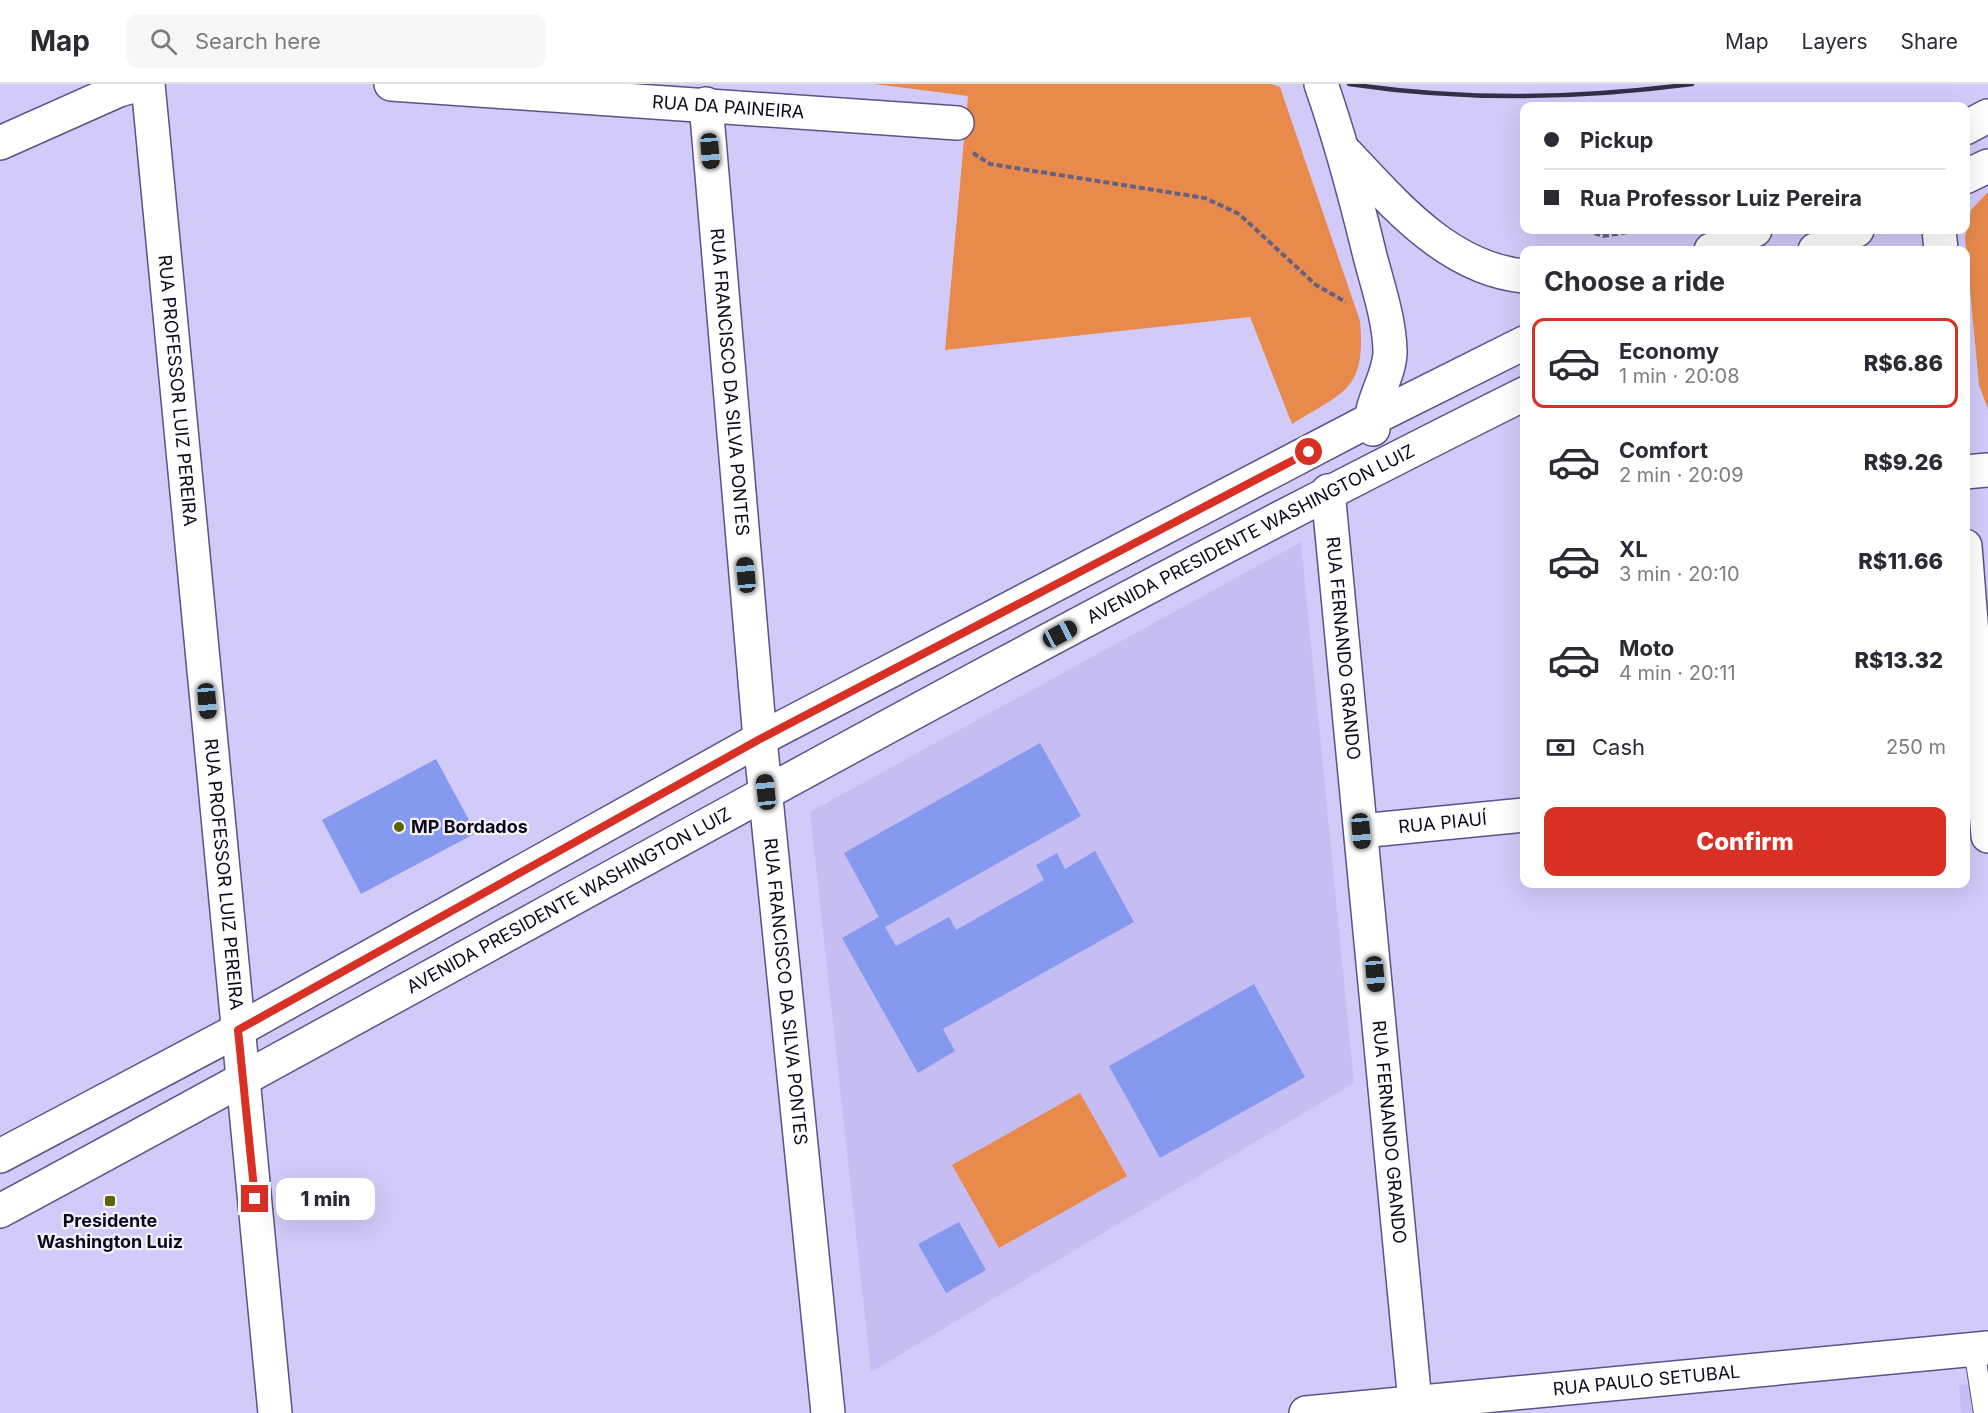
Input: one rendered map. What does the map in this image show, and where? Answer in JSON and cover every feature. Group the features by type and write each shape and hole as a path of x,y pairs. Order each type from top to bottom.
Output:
{"street":[{"path":"0,143 119,90 141,84"},
{"name":"RUA PROFESSOR LUIZ PEREIRA","path":"148,84 275,1413"},
{"name":"RUA DA PAINEIRA","path":"391,84 957,123"},
{"path":"1321,84 1344,151 1386,318 1390,352 1387,374 1370,420 1381,445 1394,459"},
{"name":"RUA FRANCISCO DA SILVA PONTES","path":"706,104 760,739 828,1413"},
{"path":"1970,125 1988,116"},
{"path":"1344,151 1400,211 1431,236 1473,261 1520,275"},
{"path":"1970,175 1988,166"},
{"path":"1721,246 1746,234"},
{"path":"1823,246 1849,234"},
{"path":"0,1156 238,1030 760,739 1370,420 1520,345"},
{"name":"AVENIDA PRESIDENTE WASHINGTON LUIZ","path":"0,1211 766,792 1328,491 1520,396"},
{"path":"1970,472 1988,470"},
{"name":"RUA FERNANDO GRANDO","path":"1328,491 1416,1408"},
{"path":"1970,672 1974,772 1988,836"},
{"name":"RUA PIAUÍ","path":"1361,831 1520,815"},
{"name":"RUA PAULO SETUBAL","path":"1306,1413 1416,1408 1981,1348"}],"lane":[{"path":"1981,1348 1984,1413"}],"path":[{"path":"957,123 969,151 990,164 1205,198 1239,214 1316,285 1363,311 1386,318"},
{"path":"1597,234 1603,236 1616,234"}],"shaded area":[{"path":"874,84 1271,84 1280,87 1360,321 1361,344 1355,375 1338,395 1292,424 1250,317 945,350 968,96"},
{"path":"1988,192 1988,409 1979,385 1970,290 1970,246 1966,246 1965,237 1966,234 1970,234 1971,210"},
{"path":"1301,542 1354,1083 871,1372 810,812"},
{"path":"1080,1093 1127,1176 999,1248 952,1165"},
{"path":"1988,1382 1988,1413 1961,1413 1959,1385"}],"building":[{"path":"1040,743 1081,816 885,927 896,946 949,917 956,930 1044,880 1036,865 1057,853 1065,869 1095,851 1134,922 943,1029 955,1051 918,1073 842,938 879,917 844,853"},
{"name":"MP Bordados","path":"436,759 476,833 361,894 322,820"},
{"path":"1254,984 1305,1077 1160,1158 1109,1066"},
{"path":"959,1222 986,1270 946,1293 918,1244"}],"railway":[{"path":"1349,84 1435,93 1520,96 1606,93 1692,84"}],"place":[{"name":"MP Bordados","path":"399,827"},
{"name":"Presidente Washington Luiz","path":"110,1201"}],"route":[{"path":"255,1199 238,1030 760,739 1309,452"}]}
